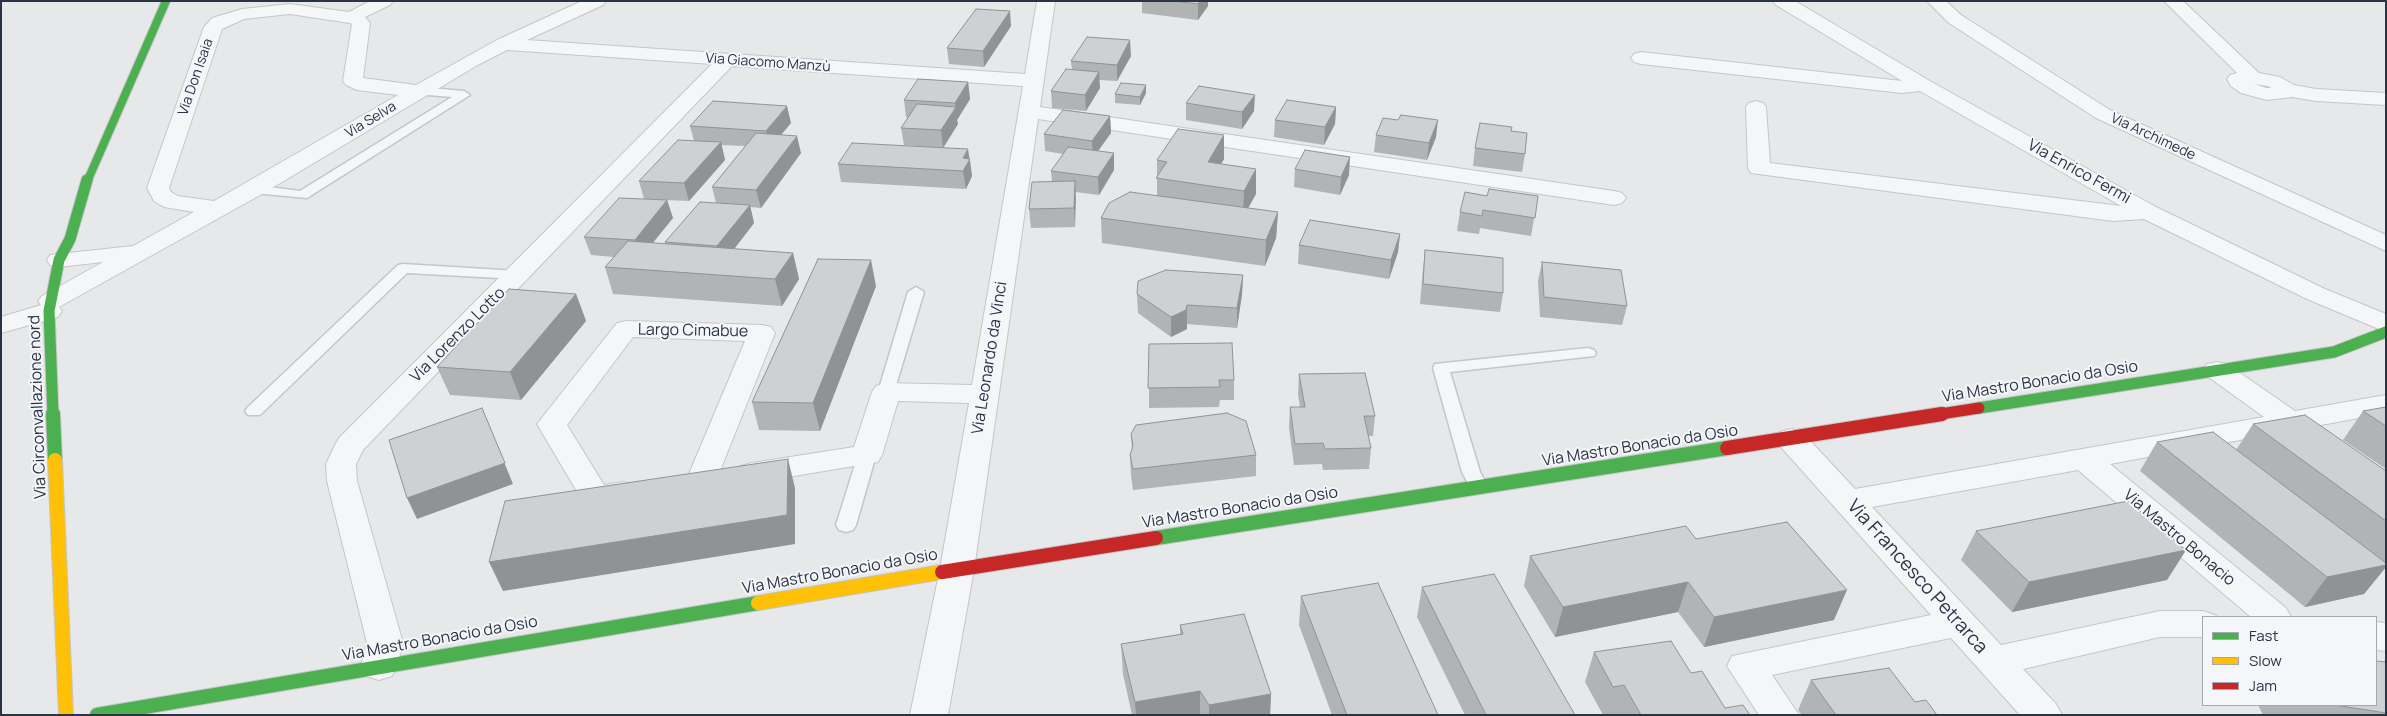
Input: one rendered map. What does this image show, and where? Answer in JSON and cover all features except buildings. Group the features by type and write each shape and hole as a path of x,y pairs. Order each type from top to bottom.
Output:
{"street":[{"name":"Via Circonvallazione nord","path":"66,715 50,306 58,260 70,239 77,210 108,130 166,1"},
{"path":"352,17 384,1"},
{"name":"Via Selva","path":"1,325 50,306 502,44 597,1"},
{"name":"Via Leonardo da Vinci","path":"929,715 957,569 1046,1"},
{"name":"Via Enrico Fermi","path":"1782,1 1923,85 2148,212 2316,294 2386,324"},
{"name":"Via Archimede","path":"1936,1 1955,19 2103,114 2386,244"},
{"path":"2173,1 2252,77 2273,81 2288,90 2316,95 2386,99"},
{"name":"Via Don Isaia","path":"218,208 172,202 162,196 159,182 199,73 213,27 218,22 229,17 250,12 290,9 352,17"},
{"path":"352,17 358,19 361,23 353,81 364,86 419,91"},
{"name":"Via Giacomo Manzù","path":"502,44 1034,81"},
{"path":"1641,58 1902,87 1923,85"},
{"name":"Via Lorenzo Lotto","path":"378,666 385,643 342,481 341,464 350,445 726,61"},
{"path":"1756,107 1758,168 2114,214 2148,212"},
{"path":"1029,112 1614,198"},
{"name":"Via Selva","path":"58,260 117,254 150,248"},
{"name":"Largo Cimabue","path":"701,481 762,333 626,329 552,424 596,497 663,487 867,455"},
{"name":"Via Mastro Bonacio da Osio","path":"97,715 957,569 2334,352 2386,332"},
{"path":"2217,370 2291,422"},
{"path":"867,455 886,392 984,394"},
{"path":"1848,502 2386,404"},
{"name":"Via Francesco Petrarca","path":"1791,439 2043,715"},
{"name":"Via Mastro Bonacio","path":"2085,459 2273,616"},
{"path":"1780,715 1745,666 1959,623"},
{"path":"1995,662 2160,624 2202,624"}],"lane":[{"path":"254,189 302,195 464,95 419,91"},
{"path":"254,412 403,268 518,275"},
{"path":"886,392 916,292"},
{"path":"1478,487 1441,368 1588,353"},
{"path":"846,525 867,455"}],"traffic: fast":[{"path":"55,460 49,311 59,260 70,239 86,183 166,1"},
{"path":"1979,408 2334,352 2386,332"},
{"path":"1156,538 1727,448"},
{"path":"97,715 758,603"}],"traffic: slow":[{"path":"55,460 66,715"},
{"path":"758,603 942,572"}],"traffic: jam":[{"path":"1727,448 1979,408"},
{"path":"942,572 1156,538"}]}
